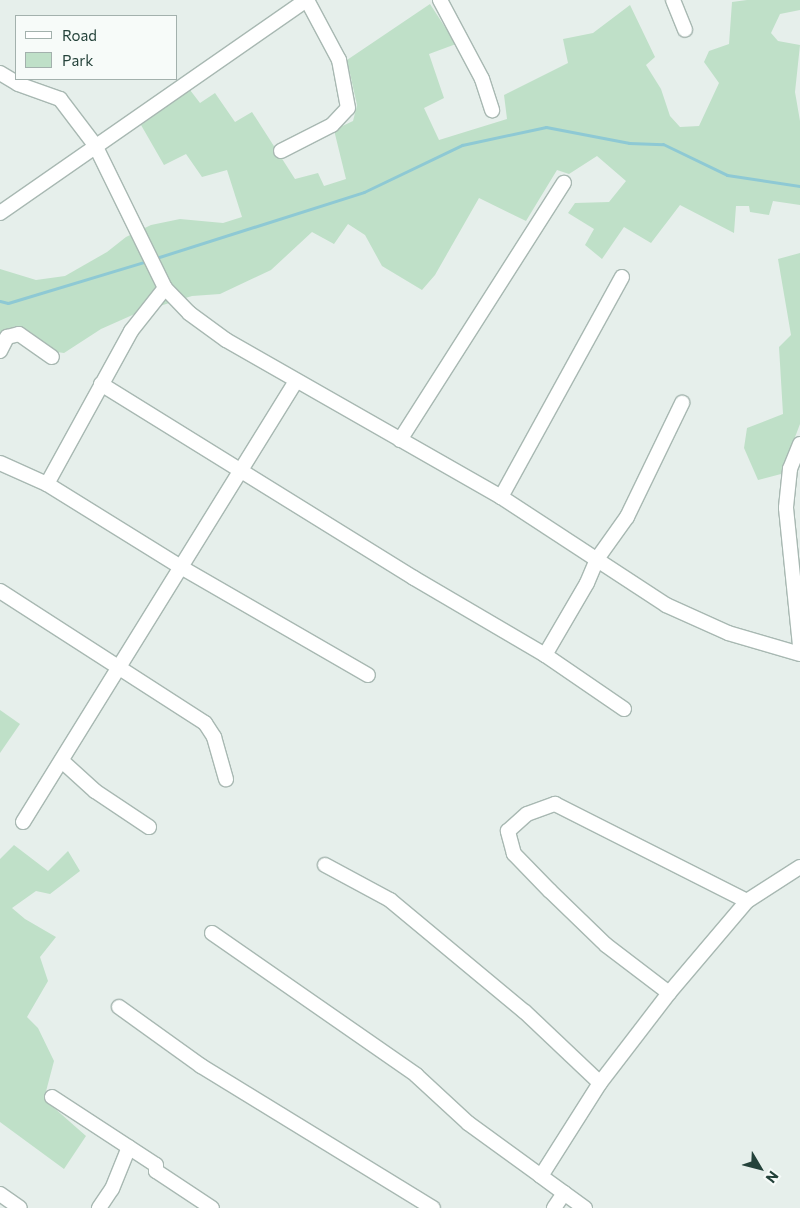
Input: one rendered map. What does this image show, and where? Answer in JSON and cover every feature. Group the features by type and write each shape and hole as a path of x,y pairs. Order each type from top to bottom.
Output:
{"street":[{"path":"0,213 95,145 307,0 339,60 348,108 332,125 281,151"},
{"path":"440,0 482,79 492,110"},
{"path":"673,0 685,30"},
{"path":"0,73 18,84 60,99 95,145 166,288 189,313 226,340 501,497 666,605 728,633 800,654"},
{"path":"400,440 564,183"},
{"path":"501,497 622,277"},
{"path":"46,484 131,331 166,288"},
{"path":"0,351 8,337 19,334 52,357"},
{"path":"23,822 120,669 179,566 296,381"},
{"path":"102,384 239,470 545,655 624,709"},
{"path":"545,655 588,583 597,559 627,517 682,403"},
{"path":"800,444 790,469 786,508 799,599 800,646"},
{"path":"2,468 46,484 179,566 368,675"},
{"path":"0,591 205,724 214,736 226,779"},
{"path":"62,761 95,790 149,827"},
{"path":"669,993 606,945 514,854 508,831 528,814 555,804 747,901"},
{"path":"325,865 390,900 525,1012 600,1083"},
{"path":"541,1176 600,1083 669,993 747,901 800,867"},
{"path":"212,933 416,1075 468,1123 585,1208"},
{"path":"119,1007 202,1066 433,1208"},
{"path":"52,1097 156,1165 156,1171 212,1208"},
{"path":"99,1208 112,1189 129,1147"},
{"path":"554,1208 564,1193"},
{"path":"0,1194 20,1208"}],"green space":[{"path":"747,0 800,0 800,10 780,14 771,33 778,41 800,45 795,92 800,121 800,205 773,201 769,215 750,212 749,206 736,206 734,233 680,205 651,243 624,227 602,259 585,245 594,229 568,213 575,203 609,202 626,181 597,156 569,174 557,170 526,221 479,198 435,275 422,290 382,266 365,235 348,224 334,244 312,232 271,270 220,294 192,296 137,313 101,329 64,353 50,351 32,333 15,326 0,337 0,269 36,280 65,276 107,252 126,237 151,225 180,219 223,223 242,217 227,170 202,177 186,154 164,165 141,125 190,90 200,103 215,93 235,122 252,112 295,179 318,173 324,186 346,179 334,130 353,121 357,105 347,60 430,4 456,44 429,54 444,98 424,108 439,140 507,119 504,95 568,63 563,39 593,33 630,5 655,57 646,65 661,89 670,116 680,127 699,126 719,83 704,62 709,51 729,44 732,2"},
{"path":"800,253 800,424 781,474 758,480 744,448 747,428 783,414 779,347 791,335 778,259"},
{"path":"0,710 20,724 0,753"},
{"path":"14,845 48,871 68,851 80,871 50,894 36,891 12,908 25,919 56,937 40,957 48,981 27,1017 38,1028 54,1061 44,1099 86,1136 64,1169 0,1122 0,859"}],"waterway":[{"path":"156,258 364,192 462,145 546,127 629,143 663,144 727,175 800,186"},
{"path":"0,301 8,303 147,261"}]}
